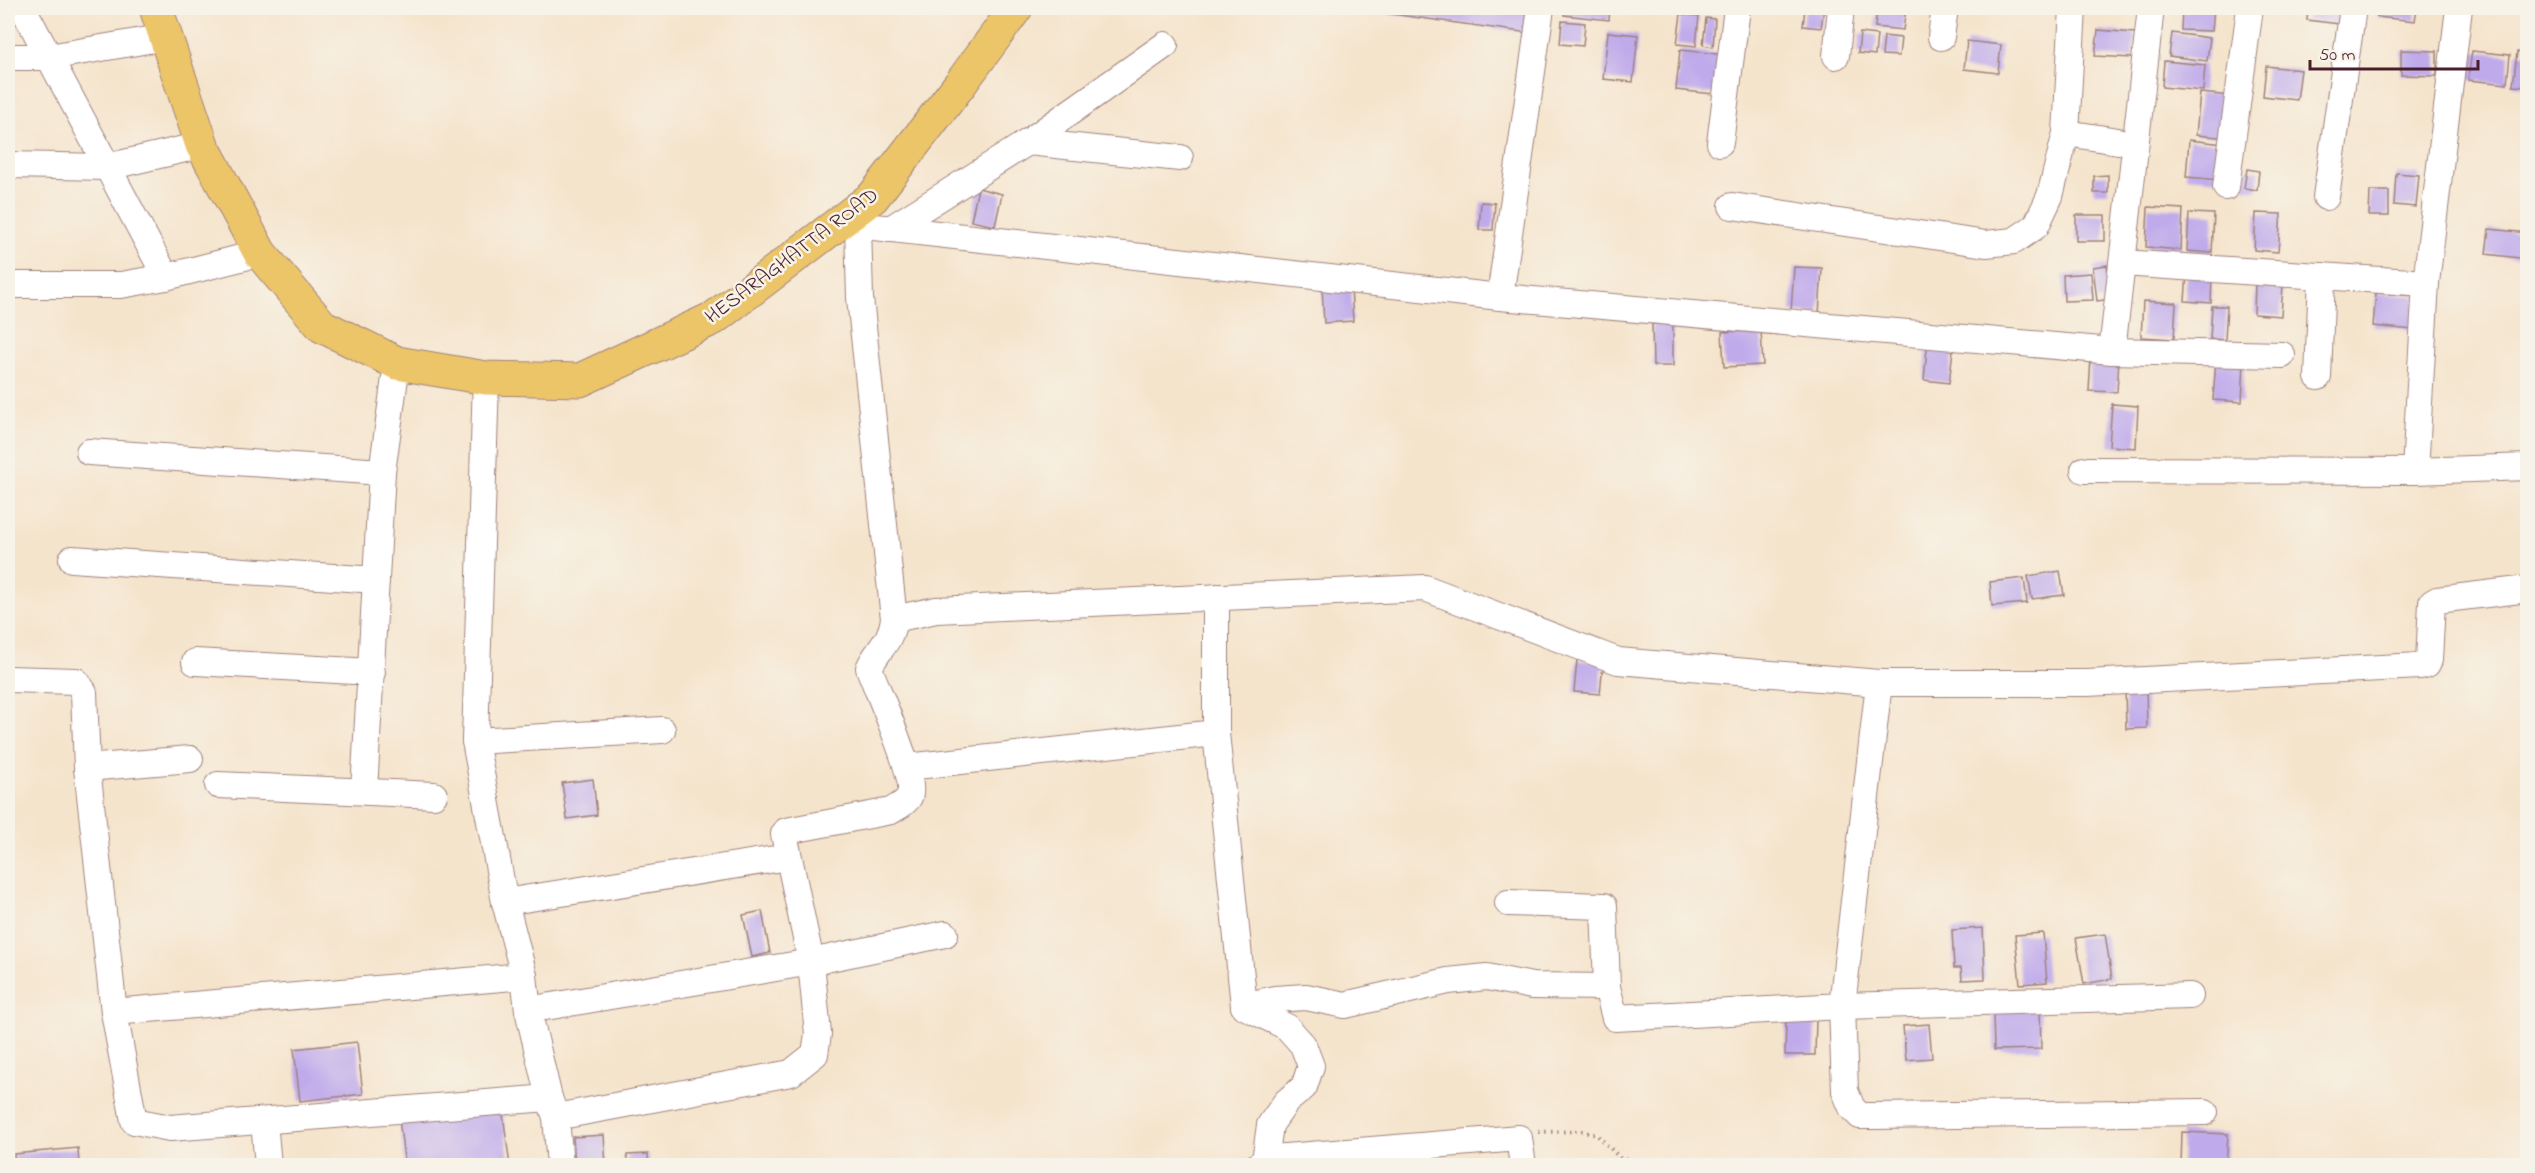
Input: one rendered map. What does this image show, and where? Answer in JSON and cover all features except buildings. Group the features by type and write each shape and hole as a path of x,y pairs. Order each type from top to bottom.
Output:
{"main road":[{"name":"HESARAGHATTA ROAD","path":"161,22 202,145 260,253 322,326 397,363 486,378 580,380 714,318 849,224 873,197 1016,8"}],"street":[{"path":"23,8 166,278"},
{"path":"1500,297 1541,8"},
{"path":"1720,143 1737,8"},
{"path":"1836,56 1841,8"},
{"path":"1941,37 1945,8"},
{"path":"1732,206 1986,244 2014,241 2036,226 2050,196 2066,134 2073,8"},
{"path":"2112,351 2151,8"},
{"path":"2226,187 2250,8"},
{"path":"2326,197 2353,8"},
{"path":"2415,471 2426,283 2459,8"},
{"path":"8,57 48,57 161,22"},
{"path":"890,229 1028,142 1165,45"},
{"path":"2066,134 2118,141"},
{"path":"1028,142 1180,158"},
{"path":"8,165 107,167 202,145"},
{"path":"8,679 76,681 84,692 87,768 114,1012 134,1121 170,1128 264,1121 552,1108 791,1073 815,1054 819,1034 811,962 784,841 786,831 891,811 904,804 910,796 911,785 907,767 869,669 874,657 891,637 894,619 860,298 849,224 1500,297 2112,351 2282,355"},
{"path":"8,285 121,285 166,278 260,253"},
{"path":"2122,263 2426,283"},
{"path":"2318,377 2322,276"},
{"path":"364,791 382,472 397,363"},
{"path":"486,378 476,741 505,902 524,976 528,1010 552,1108 560,1166"},
{"path":"90,452 382,472"},
{"path":"2084,470 2415,471 2528,467"},
{"path":"72,559 376,580"},
{"path":"894,619 936,610 1425,588 1618,661 1879,683 2087,683 2420,666 2427,664 2429,660 2432,603 2437,600 2528,589"},
{"path":"1216,597 1216,734 1244,1006"},
{"path":"195,662 372,672"},
{"path":"1879,683 1842,1006 1845,1091 1848,1101 1860,1116 2205,1112"},
{"path":"476,741 662,730"},
{"path":"907,767 1216,734"},
{"path":"87,768 190,759"},
{"path":"218,785 434,795"},
{"path":"505,902 788,857"},
{"path":"1508,903 1604,906 1607,987 1615,1018 1842,1006 2190,996"},
{"path":"528,1010 811,962 945,934"},
{"path":"114,1012 524,976"},
{"path":"1244,1006 1275,999 1306,997 1345,1005 1448,981 1487,977 1532,987 1607,987"},
{"path":"1244,1006 1287,1027 1303,1045 1311,1066 1304,1087 1286,1102 1270,1125 1261,1163"},
{"path":"264,1121 268,1166"},
{"path":"1261,1163 1273,1158 1519,1138 1522,1166"}],"path":[{"path":"1519,1138 1541,1132 1581,1131 1597,1135 1620,1158 1651,1166"}]}
